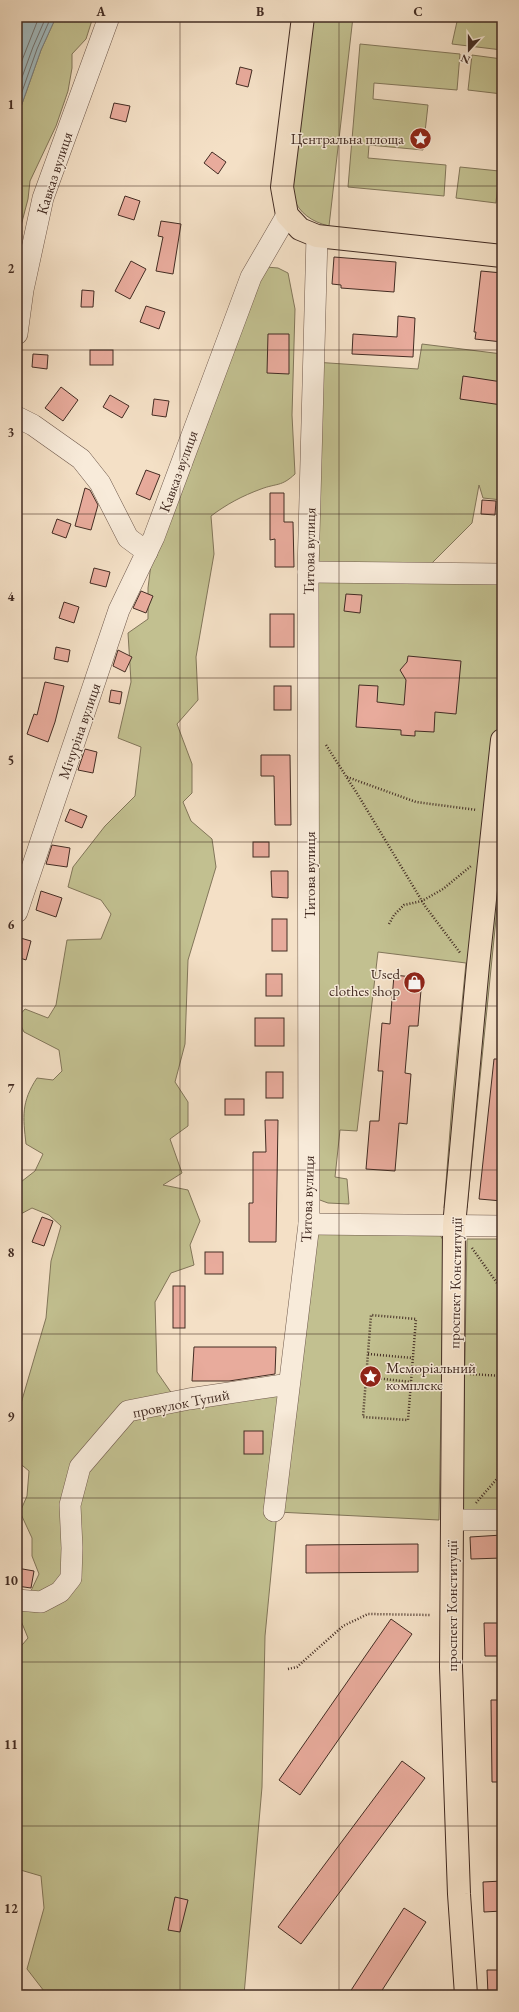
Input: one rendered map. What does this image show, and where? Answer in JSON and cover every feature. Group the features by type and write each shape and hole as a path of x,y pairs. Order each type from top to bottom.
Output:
{"main road":[{"path":"303,17 282,187 287,215 300,229 317,236 502,256"},
{"name":"проспект Конституції","path":"466,1995 459,1894 451,1690 457,1520 454,1226 477,973 502,740"}],"street":[{"name":"Кавказ вулиця","path":"17,334 24,290 43,198 110,17"},
{"name":"Кавказ вулиця","path":"147,552 250,277 287,215"},
{"name":"Титова вулиця","path":"274,1512 309,1224 308,572 317,236"},
{"path":"17,417 33,425 81,459 100,483 128,538 147,552"},
{"name":"Мічуріна вулиця","path":"17,912 120,610 147,552"},
{"path":"308,572 502,574"},
{"path":"309,1224 502,1226"},
{"name":"провулок Тупий","path":"17,1600 41,1602 60,1592 71,1578 72,1548 70,1505 80,1467 128,1411 189,1399 289,1384"},
{"path":"457,1520 502,1520"}],"path":[{"path":"325,744 347,777 422,901 466,960"},
{"path":"347,777 416,802 480,810"},
{"path":"389,924 394,915 404,905 422,901 443,890 476,862"},
{"path":"470,1245 502,1290"},
{"path":"371,1315 416,1319 408,1420 363,1417 368,1354 371,1315"},
{"path":"368,1354 413,1358"},
{"path":"412,1369 438,1372"},
{"path":"464,1374 502,1376"},
{"path":"366,1377 411,1382"},
{"path":"457,1520 502,1473"},
{"path":"288,1669 297,1667 343,1626 368,1614 431,1615"}],"shaded area":[{"path":"56,17 93,17 86,39 72,54 72,68 68,91 56,126 30,181 28,199 17,241 17,118 41,50"},
{"path":"310,17 353,17 329,226 317,222 307,216 299,208 293,197 290,179 291,158"},
{"path":"458,17 502,17 502,50 452,44"},
{"path":"360,44 460,54 457,90 374,83 373,99 428,105 423,150 369,145 368,158 446,165 444,196 348,187"},
{"path":"472,55 502,59 502,94 468,90"},
{"path":"460,167 499,171 496,203 456,198"},
{"path":"266,267 278,268 288,273 295,309 292,415 295,474 282,483 241,497 211,516 214,554 196,657 198,700 177,724 192,764 192,793 183,802 191,821 212,839 216,867 188,960 185,1044 175,1082 188,1102 188,1126 170,1139 182,1173 163,1185 188,1190 200,1221 190,1245 194,1265 171,1273 155,1302 157,1372 177,1401 288,1393 317,1231 439,1233 444,1242 439,1520 277,1512 265,1636 262,1787 244,1995 17,1995 17,1992 24,1990 44,1991 27,1969 44,1908 41,1876 17,1869 17,1651 28,1638 19,1616 39,1574 32,1556 32,1538 20,1512 27,1496 29,1471 17,1461 17,1417 46,1318 51,1261 61,1226 49,1215 32,1208 17,1216 17,1185 35,1171 43,1154 26,1144 24,1110 28,1095 37,1078 53,1080 62,1071 59,1050 24,1032 17,1018 25,1009 48,1018 56,1005 67,940 101,939 111,914 101,900 68,887 73,867 105,826 135,796 141,747 118,738 131,682 128,633 148,619 148,588 155,533"},
{"path":"422,344 502,354 502,500 483,498 479,485 472,523 422,573 502,579 502,859 467,1208 444,1208 452,1105 466,963 378,952 357,1131 340,1130 335,1177 347,1179 349,1204 328,1203 309,1196 314,362 418,369"},
{"path":"467,1239 502,1239 502,1520 462,1520"}],"water":[{"path":"17,17 56,17 41,50 17,118"}],"building":[{"path":"240,67 252,70 248,87 236,84"},
{"path":"114,103 130,106 126,122 110,118"},
{"path":"212,152 226,162 218,174 204,163"},
{"path":"125,196 140,201 134,220 118,215"},
{"path":"161,221 181,224 173,274 156,271 163,237 158,236"},
{"path":"334,257 396,262 394,292 341,288 341,285 332,284"},
{"path":"131,261 146,269 130,299 115,291"},
{"path":"481,271 502,273 502,342 475,339 476,332 474,332"},
{"path":"82,290 94,291 93,307 81,307"},
{"path":"146,306 165,312 159,329 140,322"},
{"path":"398,316 415,318 413,357 352,354 353,334 397,337"},
{"path":"268,334 289,334 289,374 267,373"},
{"path":"90,350 113,350 113,365 90,365"},
{"path":"33,354 48,355 47,369 32,367"},
{"path":"463,376 502,382 502,405 460,399"},
{"path":"61,387 78,400 63,421 45,408"},
{"path":"110,395 129,406 122,418 103,407"},
{"path":"154,399 169,401 166,417 152,415"},
{"path":"146,470 160,475 150,500 136,494"},
{"path":"85,488 90,490 98,505 91,530 75,526"},
{"path":"270,493 284,493 284,522 293,522 294,567 275,567 275,539 270,540"},
{"path":"482,500 496,501 495,515 481,514"},
{"path":"57,519 71,524 66,538 52,533"},
{"path":"94,568 110,572 106,587 90,583"},
{"path":"141,591 153,596 146,613 133,608"},
{"path":"346,594 362,595 360,613 344,611"},
{"path":"64,602 79,607 74,623 59,618"},
{"path":"270,614 294,614 294,647 270,647"},
{"path":"56,647 70,650 68,662 54,659"},
{"path":"118,650 132,657 125,672 113,666"},
{"path":"408,656 461,661 456,714 435,712 434,732 415,731 415,736 401,735 401,730 356,727 359,685 378,686 377,702 404,705 406,680 400,670 407,662"},
{"path":"45,682 64,686 55,722 48,742 27,734 34,714 37,715"},
{"path":"274,686 291,686 291,710 274,710"},
{"path":"111,690 122,692 120,704 109,702"},
{"path":"85,749 97,752 93,773 78,770"},
{"path":"261,755 290,755 291,825 275,825 274,776 261,776"},
{"path":"70,809 87,816 82,828 65,821"},
{"path":"253,842 269,842 269,857 253,857"},
{"path":"52,845 70,848 67,867 46,864"},
{"path":"271,871 288,871 288,898 272,897"},
{"path":"41,891 62,898 56,917 36,910"},
{"path":"272,919 287,919 287,951 272,951"},
{"path":"17,937 31,941 26,960 17,957"},
{"path":"266,974 282,974 282,996 266,996"},
{"path":"394,975 422,978 418,1026 409,1026 405,1073 411,1074 407,1124 399,1123 395,1171 366,1169 370,1121 379,1121 383,1071 378,1071 382,1023 390,1024"},
{"path":"255,1018 284,1018 284,1046 255,1046"},
{"path":"494,1059 502,1059 502,1201 479,1199"},
{"path":"266,1072 283,1072 283,1098 266,1098"},
{"path":"225,1099 244,1099 244,1115 225,1115"},
{"path":"265,1120 278,1120 276,1242 249,1242 249,1203 253,1203 253,1152 266,1152"},
{"path":"42,1217 53,1221 44,1246 32,1242"},
{"path":"205,1252 223,1252 223,1274 205,1274"},
{"path":"173,1286 185,1286 185,1328 173,1328"},
{"path":"194,1347 276,1347 275,1374 229,1381 192,1381"},
{"path":"244,1431 263,1431 263,1454 244,1454"},
{"path":"502,1535 502,1558 471,1559 470,1537"},
{"path":"418,1544 418,1572 306,1573 306,1545"},
{"path":"17,1568 34,1571 31,1588 17,1586"},
{"path":"391,1619 412,1634 300,1795 279,1780"},
{"path":"484,1623 502,1623 502,1656 485,1656"},
{"path":"491,1700 502,1700 502,1782 492,1782"},
{"path":"402,1761 425,1778 301,1944 278,1927"},
{"path":"502,1881 502,1911 484,1912 483,1882"},
{"path":"175,1897 188,1900 180,1932 168,1930"},
{"path":"404,1908 426,1922 379,1995 348,1995"},
{"path":"487,1970 502,1970 502,1995 488,1995"}],"place":[{"name":"Центральна площа","path":"420,138"},
{"name":"Used clothes shop","path":"415,982"},
{"name":"Меморіальний комплекс","path":"370,1376"}]}
